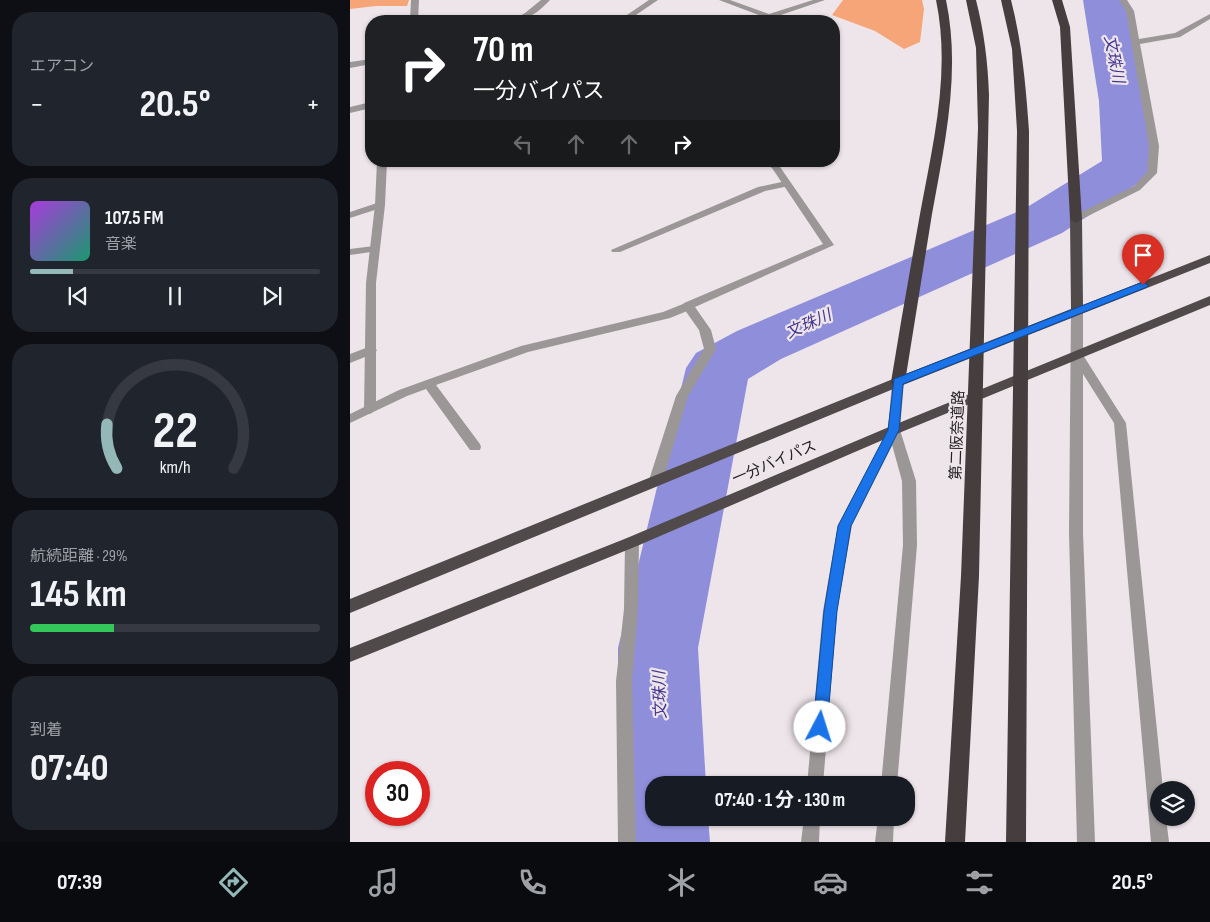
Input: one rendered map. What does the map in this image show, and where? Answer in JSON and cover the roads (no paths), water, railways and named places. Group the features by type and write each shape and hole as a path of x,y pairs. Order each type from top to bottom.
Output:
{"highway":[{"path":"898,382 942,118 948,51 941,0"},
{"name":"第二阪奈道路","path":"955,842 970,576 984,128 984,64 978,24 971,0"},
{"path":"1006,0 1014,26 1020,66 1023,132 1016,842"},
{"path":"1057,0 1065,27 1076,219 1077,311"},
{"name":"一分バイパス","path":"350,606 898,382 1210,259"},
{"name":"一分バイパス","path":"350,655 632,542 894,430 1210,300"}],"street":[{"path":"414,15 415,0"},
{"path":"528,15 546,0"},
{"path":"631,15 654,0"},
{"path":"724,0 763,15"},
{"path":"774,15 821,0"},
{"path":"1076,219 1137,188 1152,173 1154,146 1130,11 1122,0"},
{"path":"1135,42 1177,35 1210,16"},
{"path":"350,65 365,63"},
{"path":"350,110 365,106"},
{"path":"370,410 374,249 380,205 382,167"},
{"path":"350,419 403,393 525,349 666,315 829,245 775,167"},
{"path":"616,250 762,189 786,184"},
{"path":"350,215 380,205"},
{"path":"350,252 374,249"},
{"path":"656,480 682,396 710,349 705,330 688,306"},
{"path":"1077,311 1076,534 1086,842"},
{"path":"350,359 371,350"},
{"path":"1077,355 1120,423 1160,842"},
{"path":"890,776 910,545 909,481 894,430 898,382"},
{"path":"429,384 475,447"},
{"path":"816,776 830,611 844,526 894,430"},
{"path":"627,842 624,681 632,610 632,542"},
{"path":"810,842 811,826"},
{"path":"884,842 885,826"}],"waterway":[{"name":"文珠川","path":"662,776 658,648 718,368 759,345 1043,221 1128,167 1123,101 1104,0"},
{"name":"文珠川","path":"663,826 664,842"}]}
